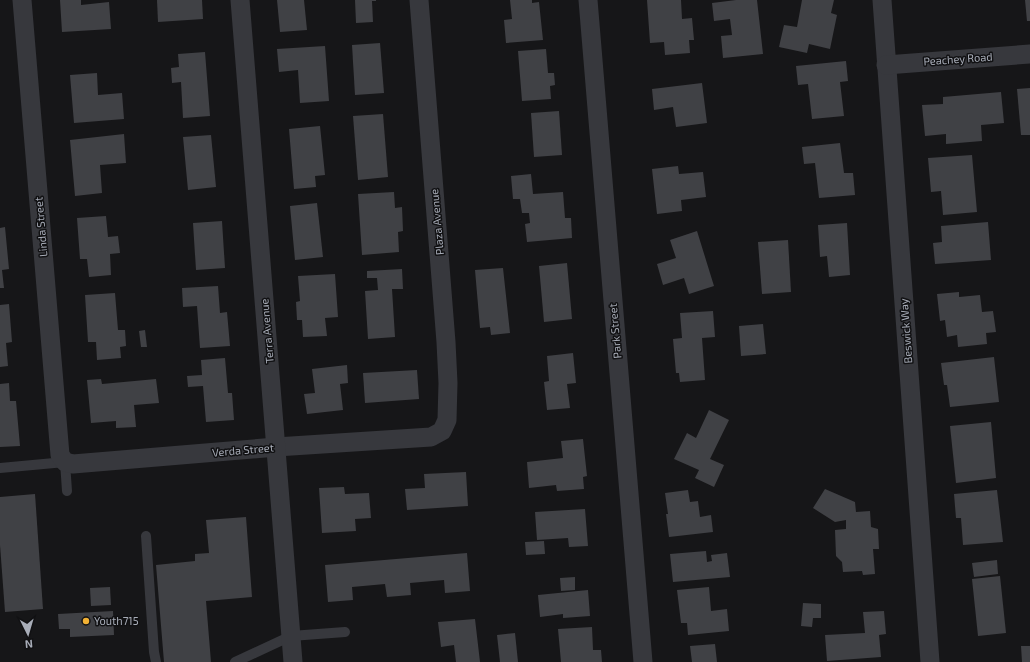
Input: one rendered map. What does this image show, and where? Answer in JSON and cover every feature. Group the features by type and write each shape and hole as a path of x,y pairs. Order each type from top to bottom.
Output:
{"street":[{"name":"Linda Street","path":"22,0 63,458"},
{"name":"Terra Avenue","path":"240,0 293,662"},
{"name":"Plaza Avenue","path":"419,0 448,383 447,420 442,431 431,437"},
{"name":"Park Street","path":"588,0 643,662"},
{"name":"Beswick Way","path":"882,0 930,662"},
{"name":"Peachey Road","path":"886,65 1030,54"},
{"name":"Verda Street","path":"63,458 73,464 276,447 431,437"}],"lane":[{"path":"0,468 63,458 67,491"},
{"path":"146,536 154,652 156,662"},
{"path":"235,662 291,636 344,632"}],"building":[{"path":"60,0 81,0 81,5 109,2 111,29 62,32"},
{"path":"157,0 202,0 203,19 158,22"},
{"path":"277,0 304,0 307,30 280,32"},
{"path":"355,0 376,0 372,1 373,22 356,23"},
{"path":"510,0 532,0 532,3 539,2 543,40 506,43 504,20 512,19"},
{"path":"647,0 681,0 682,19 692,18 694,40 689,40 690,53 665,55 664,42 650,43"},
{"path":"736,0 757,0 763,54 723,58 721,36 732,35 730,19 714,21 712,3"},
{"path":"802,0 834,0 831,13 837,15 830,49 809,44 807,53 779,47 784,25 797,27"},
{"path":"1025,0 1030,0 1030,21 1027,21"},
{"path":"380,43 384,93 355,95 352,45"},
{"path":"325,46 329,101 300,103 298,70 279,72 277,49"},
{"path":"546,49 548,73 554,73 555,85 550,86 551,99 522,101 518,51"},
{"path":"205,52 210,116 183,118 181,82 172,83 171,68 179,67 178,54"},
{"path":"846,61 848,81 840,82 844,116 812,119 808,84 798,85 796,66"},
{"path":"97,73 98,95 122,93 124,119 74,123 70,75"},
{"path":"702,83 707,123 676,127 673,107 654,110 652,89"},
{"path":"1030,88 1030,135 1021,135 1017,89"},
{"path":"1001,92 1004,123 981,125 982,141 946,144 946,134 925,136 922,105 943,104 943,97"},
{"path":"559,111 562,155 534,157 531,113"},
{"path":"383,114 388,177 358,180 353,116"},
{"path":"320,126 325,175 315,176 316,187 294,189 289,129"},
{"path":"124,134 126,163 100,165 102,193 75,196 70,140"},
{"path":"211,135 216,187 188,190 183,137"},
{"path":"840,143 844,173 853,173 855,195 819,198 815,163 804,164 802,147"},
{"path":"972,155 977,212 943,215 941,191 931,192 928,158"},
{"path":"678,166 679,174 703,172 706,197 681,200 682,211 657,214 652,169"},
{"path":"531,174 533,194 563,192 565,218 571,218 572,238 527,242 525,224 530,223 529,213 522,213 520,199 513,199 511,176"},
{"path":"394,192 395,208 402,207 403,231 398,232 399,252 362,255 358,194"},
{"path":"317,203 323,257 295,260 290,206"},
{"path":"106,216 108,237 118,236 120,253 110,254 111,275 89,277 87,259 80,259 77,218"},
{"path":"222,221 225,268 196,270 193,223"},
{"path":"988,222 991,260 935,264 933,243 942,242 941,226"},
{"path":"847,223 850,275 829,277 827,256 820,257 818,225"},
{"path":"5,227 9,269 2,270 4,288 0,288 0,228"},
{"path":"697,231 714,286 689,294 684,278 663,285 657,264 676,258 670,240"},
{"path":"788,240 791,292 762,294 758,242"},
{"path":"567,263 572,319 544,322 539,266"},
{"path":"503,268 510,333 491,335 490,327 480,328 475,270"},
{"path":"402,269 403,289 392,289 395,337 368,339 365,291 378,290 377,278 367,278 367,271"},
{"path":"335,274 338,317 325,318 327,336 303,337 302,320 297,320 296,302 300,301 298,276"},
{"path":"218,286 220,313 227,312 230,346 200,348 197,306 183,307 182,288"},
{"path":"959,292 959,297 980,295 982,312 993,311 996,332 986,333 987,344 958,347 957,335 947,337 945,320 940,321 937,294"},
{"path":"115,293 118,330 125,330 126,346 120,347 121,358 97,360 96,342 88,342 85,295"},
{"path":"9,304 12,342 6,343 8,366 0,367 0,305"},
{"path":"713,311 715,337 702,338 705,380 680,382 679,373 676,373 673,339 682,338 680,313"},
{"path":"763,324 766,354 741,356 739,326"},
{"path":"145,330 147,347 141,347 139,331"},
{"path":"573,353 576,383 567,384 570,408 547,410 544,382 549,381 547,356"},
{"path":"994,357 999,402 950,407 947,385 944,385 941,363"},
{"path":"225,358 228,393 232,393 234,420 206,422 203,386 188,387 187,376 202,375 201,360"},
{"path":"347,365 348,383 340,384 343,410 307,414 304,394 315,393 312,369"},
{"path":"417,370 419,399 365,403 363,373"},
{"path":"101,379 102,384 156,379 159,403 134,405 136,427 116,428 116,421 91,423 87,380"},
{"path":"9,383 10,401 16,401 20,446 0,447 0,384"},
{"path":"709,410 729,420 710,459 724,465 714,487 695,478 699,470 674,459 687,433 696,438"},
{"path":"991,422 996,478 956,483 950,426"},
{"path":"583,439 587,476 583,477 584,489 557,491 556,485 529,488 527,462 563,458 561,441"},
{"path":"466,472 468,506 407,510 405,489 425,488 424,474"},
{"path":"344,487 345,494 369,493 371,518 355,519 356,531 322,533 319,488"},
{"path":"825,489 855,502 856,512 870,511 871,527 878,529 879,549 873,549 875,574 863,575 862,571 843,572 842,562 836,556 835,530 846,529 846,520 835,522 813,508"},
{"path":"688,490 690,502 698,501 700,517 711,515 713,532 669,537 665,493"},
{"path":"997,490 1003,542 963,545 961,518 956,518 954,494"},
{"path":"35,494 43,609 5,612 0,545 0,497"},
{"path":"585,509 588,546 569,547 568,538 537,540 535,512"},
{"path":"246,517 252,597 206,601 211,662 164,662 156,565 195,561 195,554 209,553 206,520"},
{"path":"544,541 545,554 526,555 525,542"},
{"path":"706,551 707,562 712,561 711,555 727,553 730,577 673,582 670,554"},
{"path":"467,553 470,591 445,593 444,580 410,583 411,595 387,597 385,584 352,587 353,600 328,602 325,565"},
{"path":"997,560 998,574 974,577 972,563"},
{"path":"1000,576 1006,633 978,636 972,579"},
{"path":"575,577 575,590 561,591 560,578"},
{"path":"110,587 111,605 91,606 90,588"},
{"path":"709,587 711,611 727,609 729,631 688,635 687,623 681,623 677,590"},
{"path":"588,590 590,616 563,618 563,614 540,617 538,595"},
{"path":"803,603 821,604 821,618 813,618 812,627 801,626"},
{"name":"Youth715","path":"113,611 114,635 70,637 70,629 59,629 58,614"},
{"path":"884,611 886,634 879,635 881,657 827,661 825,635 865,633 863,612"},
{"path":"475,619 480,662 456,662 454,645 441,647 438,622"},
{"path":"592,627 593,650 601,650 602,662 561,662 558,629"},
{"path":"515,633 518,662 500,662 497,635"},
{"path":"715,644 717,662 692,662 690,646"},
{"path":"1021,646 1030,646 1030,662 1022,662"}],"place":[{"name":"Youth715","path":"86,621"}]}
